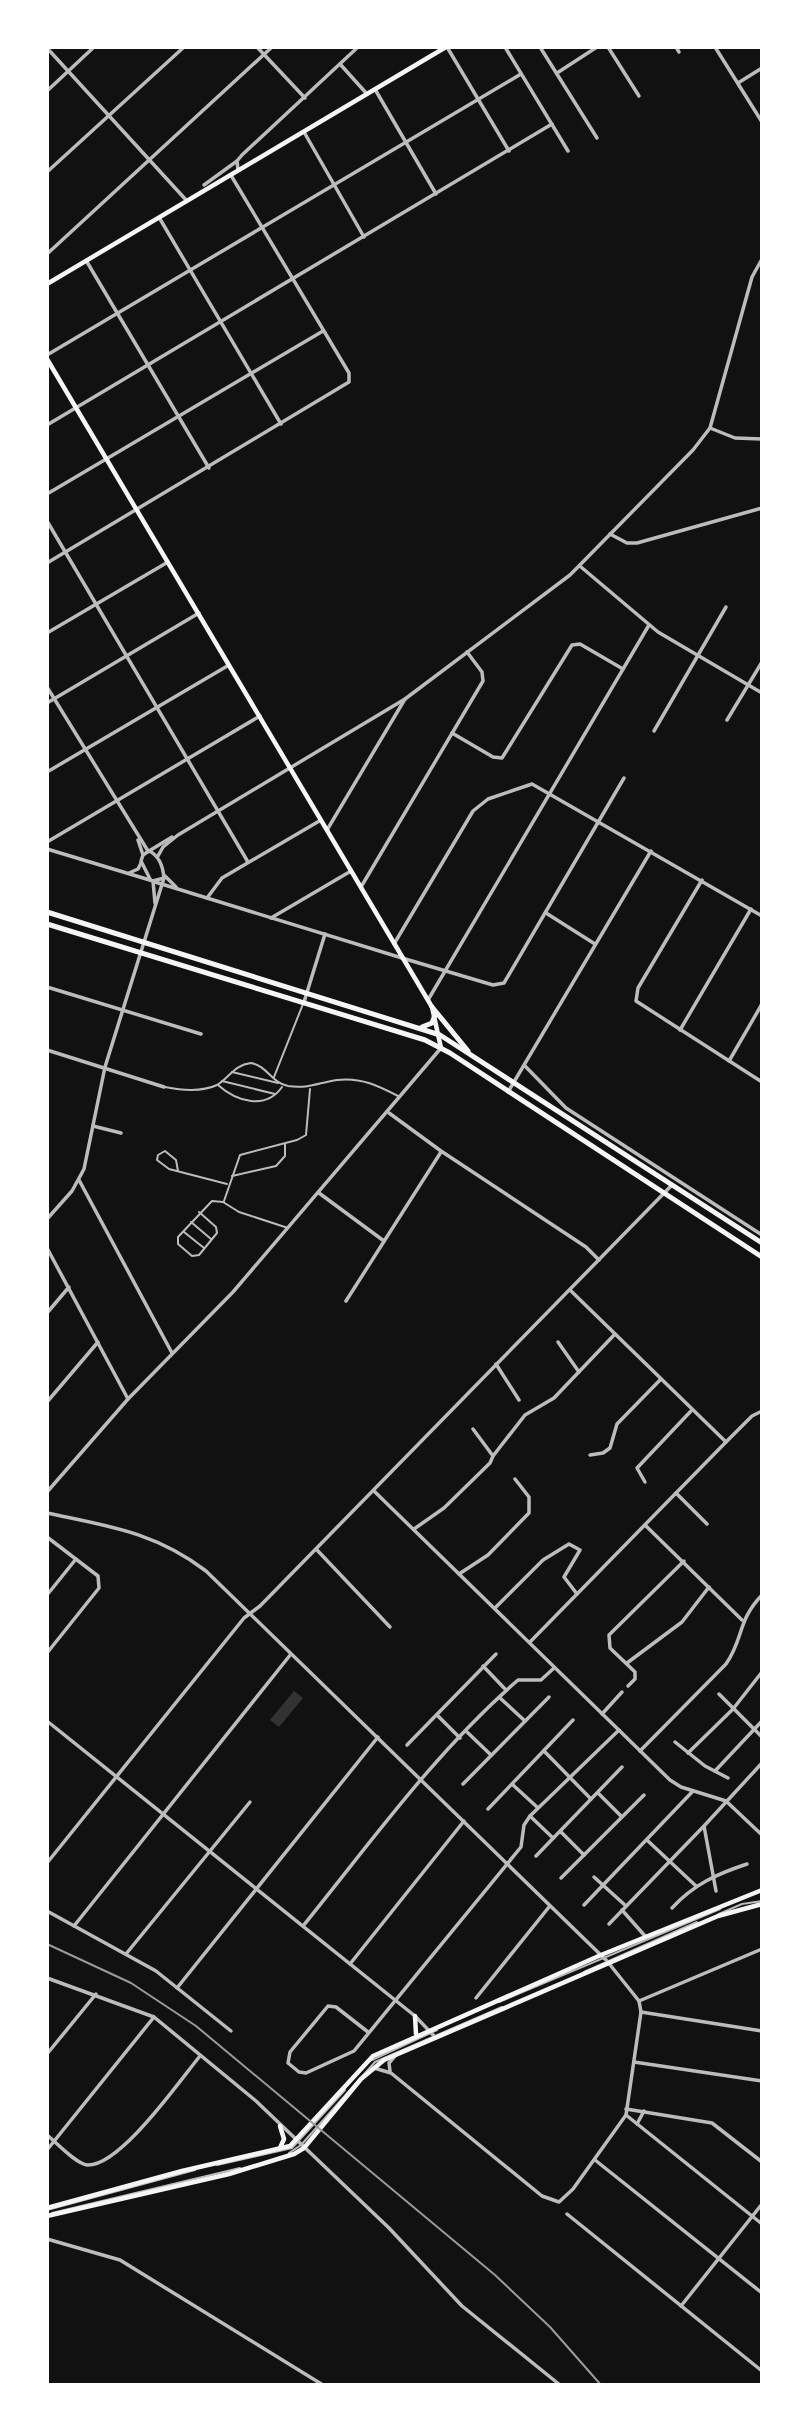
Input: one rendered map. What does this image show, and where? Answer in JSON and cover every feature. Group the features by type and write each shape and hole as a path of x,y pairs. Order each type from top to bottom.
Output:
{"main road":[{"path":"47,284 232,177 443,48"},
{"path":"47,357 428,1001 471,1055"},
{"path":"47,912 422,1027 440,1035 762,1243"},
{"path":"47,923 405,1033 442,1048 762,1257"},
{"path":"432,1007 442,1048"},
{"path":"422,1027 432,1023 435,1015"},
{"path":"47,2212 182,2171 300,2144 324,2118 368,2059 413,2037 433,2034 606,1960 645,1936 762,1891"},
{"path":"47,2212 267,2164 300,2144 372,2068 433,2034 606,1960 718,1916 762,1902"},
{"path":"413,2037 418,2028 415,2016"},
{"path":"276,2151 284,2142 280,2126"}],"street":[{"path":"47,91 94,47"},
{"path":"47,172 184,47"},
{"path":"257,47 305,98"},
{"path":"47,254 272,47"},
{"path":"205,185 237,161 358,47"},
{"path":"505,47 568,151"},
{"path":"540,47 597,138"},
{"path":"557,73 597,47"},
{"path":"608,47 639,96"},
{"path":"715,47 762,122"},
{"path":"47,48 188,202"},
{"path":"443,48 509,151"},
{"path":"340,64 368,95"},
{"path":"738,83 762,68"},
{"path":"47,357 118,312 521,74"},
{"path":"376,91 436,194"},
{"path":"47,425 552,124"},
{"path":"304,132 365,237"},
{"path":"237,161 238,172"},
{"path":"47,563 349,382 349,373 232,177"},
{"path":"160,219 281,424"},
{"path":"142,855 405,699 580,566 693,450 710,428 752,277 762,259"},
{"path":"87,262 209,468"},
{"path":"47,494 323,331"},
{"path":"710,428 735,438 762,439"},
{"path":"610,534 627,543 638,544 762,508"},
{"path":"47,521 248,862"},
{"path":"47,633 168,562"},
{"path":"580,566 649,625 762,694"},
{"path":"654,732 726,607"},
{"path":"47,703 199,613"},
{"path":"428,1001 649,625"},
{"path":"452,733 493,757 502,758 572,645 580,644 623,669"},
{"path":"361,887 484,676 467,652"},
{"path":"727,720 762,662"},
{"path":"47,772 229,665"},
{"path":"47,687 137,838 158,856 170,884 188,892"},
{"path":"327,830 405,699"},
{"path":"47,842 260,716"},
{"path":"47,849 162,886 501,986 547,914 624,778"},
{"path":"394,944 478,806 528,784 535,784 550,792 762,916"},
{"path":"207,898 222,877 321,820"},
{"path":"158,856 163,847 178,835"},
{"path":"123,872 136,871 141,861 137,838"},
{"path":"508,1092 651,851"},
{"path":"141,861 156,892 154,912"},
{"path":"47,1219 79,1180 105,1067 162,886 163,871"},
{"path":"271,918 351,871"},
{"path":"153,881 163,878"},
{"path":"702,880 636,992 639,1004 762,1082"},
{"path":"680,1030 751,909"},
{"path":"547,914 596,944"},
{"path":"304,1002 325,934"},
{"path":"47,987 201,1034"},
{"path":"729,1061 762,1004"},
{"path":"47,1492 128,1399 233,1292 442,1048"},
{"path":"47,1050 164,1087"},
{"path":"525,1066 566,1108 762,1235"},
{"path":"389,1113 441,1151 583,1244 599,1260"},
{"path":"93,1126 121,1133"},
{"path":"346,1301 441,1151"},
{"path":"79,1180 172,1353"},
{"path":"47,1863 238,1626 672,1185"},
{"path":"319,1193 384,1241"},
{"path":"47,1248 128,1399"},
{"path":"47,1313 69,1287"},
{"path":"570,1290 726,1442"},
{"path":"414,1530 444,1508 460,1489 487,1467 525,1415 554,1398 615,1334"},
{"path":"47,1402 98,1342"},
{"path":"558,1342 580,1373"},
{"path":"496,1364 519,1400"},
{"path":"590,1455 603,1453 610,1448 617,1424 661,1379"},
{"path":"645,1482 637,1472 639,1464 692,1410"},
{"path":"530,1642 752,1416 762,1411"},
{"path":"473,1429 493,1456"},
{"path":"459,1574 488,1555 529,1513 529,1497 515,1479"},
{"path":"374,1490 674,1784 726,1801 762,1835"},
{"path":"676,1493 707,1524"},
{"path":"47,1513 130,1530 162,1542 206,1571 606,1960 639,2001 641,2012 626,2115 595,2160 559,2202 549,2201 533,2189 391,2073 372,2068"},
{"path":"645,1525 742,1620"},
{"path":"47,1537 98,1576 100,1584 47,1653"},
{"path":"495,1608 543,1560 569,1544 580,1550 564,1577 576,1594"},
{"path":"316,1549 390,1627"},
{"path":"47,1595 76,1559"},
{"path":"628,1686 636,1675 610,1648 608,1635 684,1561"},
{"path":"627,1663 682,1622 709,1587"},
{"path":"640,1751 726,1664 735,1647 742,1620 762,1595"},
{"path":"74,1926 292,1653"},
{"path":"407,1745 496,1654"},
{"path":"483,1667 506,1690"},
{"path":"303,1926 421,1779 506,1690 521,1679 541,1680 554,1668"},
{"path":"688,1753 733,1709 762,1672"},
{"path":"602,1714 622,1692"},
{"path":"719,1694 762,1737"},
{"path":"463,1784 549,1697"},
{"path":"500,1698 525,1721"},
{"path":"437,1715 460,1738"},
{"path":"488,1809 573,1720"},
{"path":"47,1721 415,2016 433,2034"},
{"path":"715,1771 762,1721"},
{"path":"368,2032 331,2005 290,2052 288,2063 299,2072 310,2072 347,2056 396,2001 522,1847 524,1825 537,1807 619,1730"},
{"path":"467,1731 491,1755"},
{"path":"177,1988 378,1738"},
{"path":"675,1742 728,1778"},
{"path":"544,1751 591,1799"},
{"path":"609,1924 762,1763"},
{"path":"536,1856 622,1768"},
{"path":"513,1784 537,1807"},
{"path":"584,1905 693,1791"},
{"path":"598,1793 621,1817"},
{"path":"561,1878 644,1795"},
{"path":"126,1954 250,1802"},
{"path":"530,1816 553,1838"},
{"path":"350,1964 464,1821"},
{"path":"704,1826 711,1876 716,1891"},
{"path":"560,1831 584,1855"},
{"path":"648,1841 696,1886"},
{"path":"672,1908 711,1876 747,1864"},
{"path":"594,1877 626,1906"},
{"path":"476,1998 550,1906"},
{"path":"622,1910 645,1936"},
{"path":"47,1911 156,1971 231,2031"},
{"path":"639,2001 762,1949"},
{"path":"47,1978 154,2017 256,2101 407,2246 462,2306 560,2385"},
{"path":"47,2054 96,1994"},
{"path":"641,2012 762,2031"},
{"path":"47,2150 154,2017"},
{"path":"391,2073 389,2063 397,2054"},
{"path":"47,2136 86,2165 126,2146 200,2056"},
{"path":"634,2062 762,2081"},
{"path":"626,2109 712,2123 762,2162"},
{"path":"637,2123 644,2111"},
{"path":"626,2115 762,2224"},
{"path":"595,2160 762,2293"},
{"path":"681,2306 762,2204"},
{"path":"567,2214 762,2371"},
{"path":"47,2239 120,2259 323,2385"}],"lane":[{"path":"274,1078 304,1002"},
{"path":"164,1087 187,1090 217,1084 231,1072 251,1063 264,1069 278,1083"},
{"path":"231,1072 284,1085 310,1088 352,1079 377,1084 401,1097"},
{"path":"221,1081 276,1095"},
{"path":"217,1084 232,1095 260,1102 276,1095 284,1085"},
{"path":"223,1202 240,1156 303,1138 308,1132 310,1088"},
{"path":"231,1176 276,1166 285,1156 285,1143"},
{"path":"178,1171 173,1156 165,1152 158,1154 160,1164 178,1171 228,1184"},
{"path":"199,1212 216,1227 217,1233 199,1255 192,1255 178,1244 178,1237 207,1202 223,1202 239,1212 289,1229"},
{"path":"191,1222 212,1239"},
{"path":"183,1231 204,1248"},
{"path":"606,1960 762,1891"},
{"path":"324,2118 375,2062 433,2034"},
{"path":"47,2212 191,2171 275,2154 300,2144"}],"shaded area":[{"path":"294,1691 303,1698 279,1727 270,1720"}],"railway":[{"path":"47,1944 131,1983 196,2026 495,2275 550,2327 601,2385"}]}
